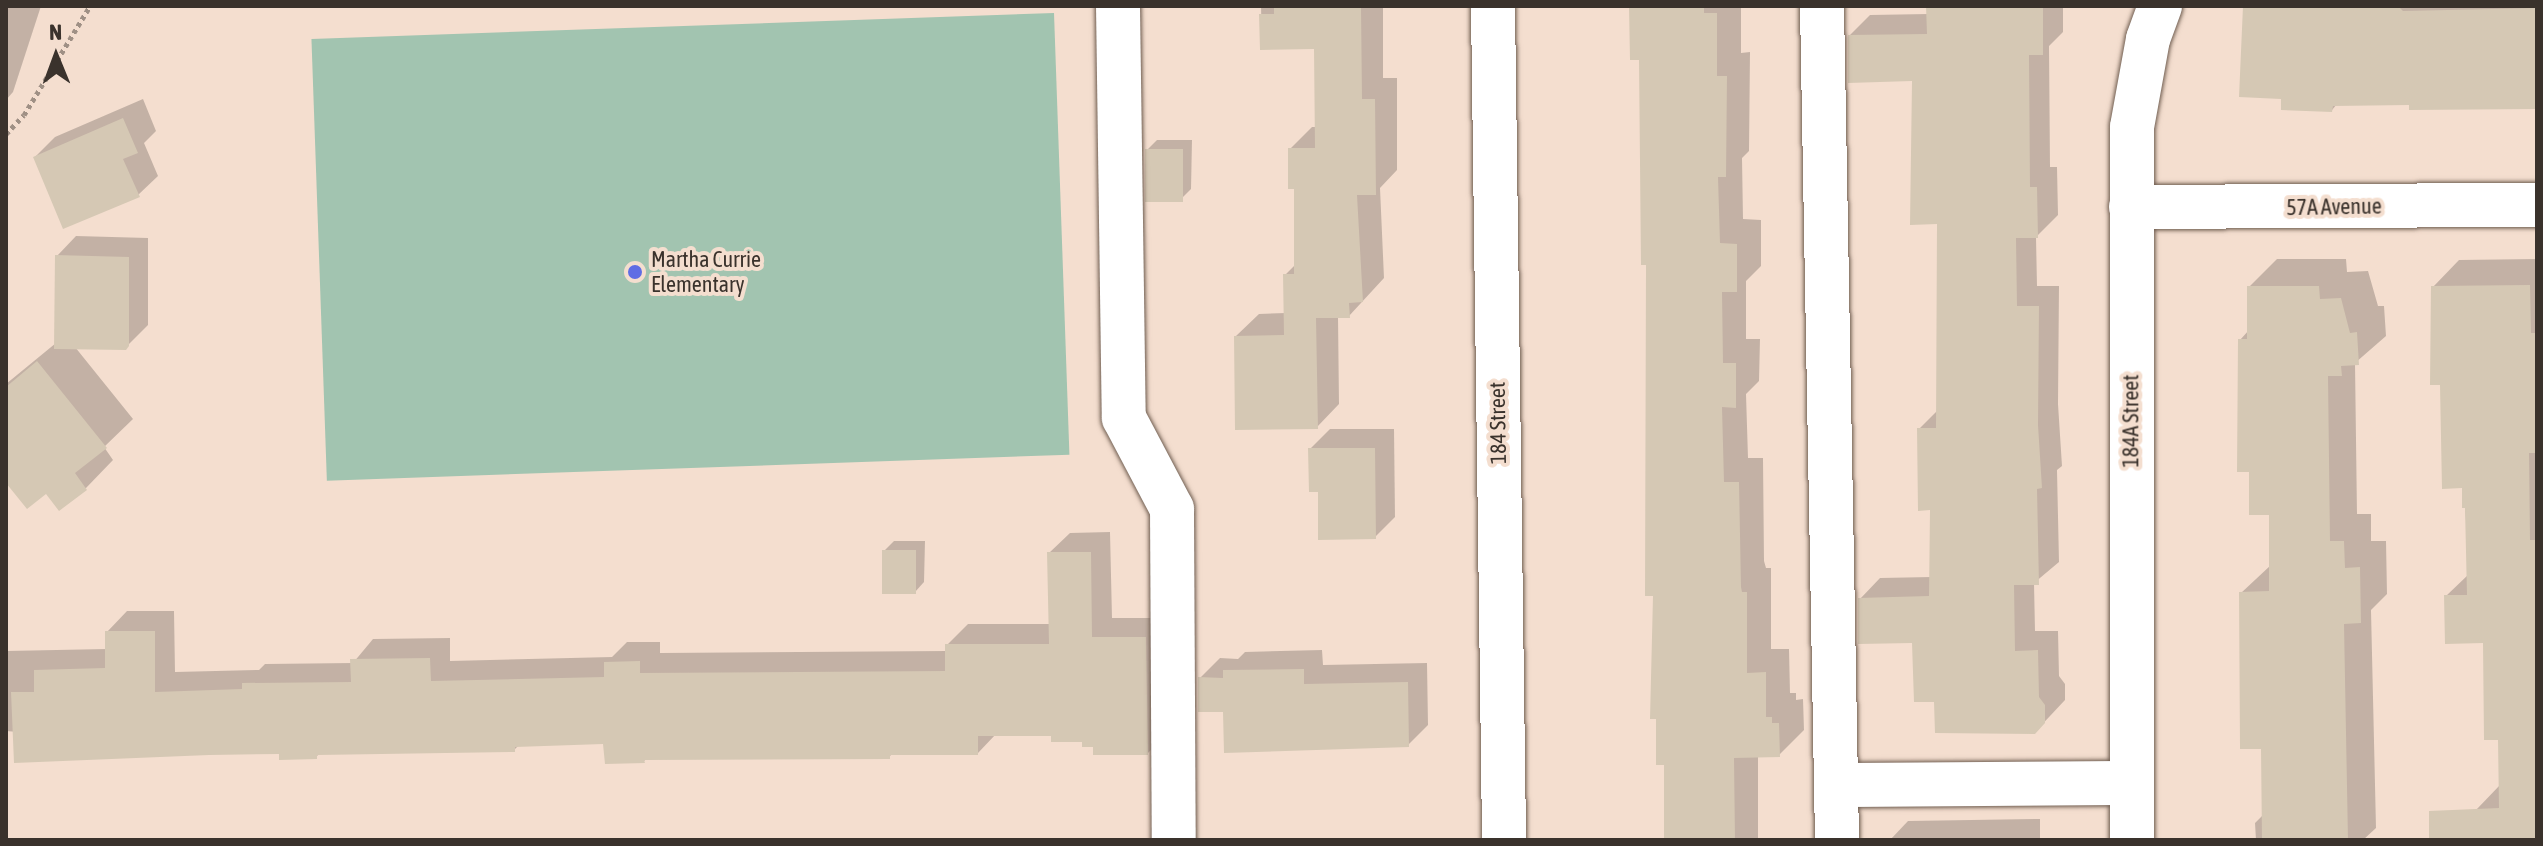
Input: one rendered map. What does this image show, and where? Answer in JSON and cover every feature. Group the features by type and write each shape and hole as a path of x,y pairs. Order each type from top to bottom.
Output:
{"street":[{"path":"1118,6 1124,418 1172,509 1174,840"},
{"name":"184 Street","path":"1493,6 1504,840"},
{"path":"1822,6 1837,840"},
{"name":"184A Street","path":"2132,840 2132,127 2148,39 2160,6"},
{"name":"57A Avenue","path":"2131,207 2537,205"},
{"path":"1837,785 2132,783"}],"path":[{"path":"6,134 24,115 90,6"}],"green space":[{"name":"Martha Currie Elementary","path":"1054,13 1069,455 327,481 311,39"}],"building":[{"path":"1274,6 1361,6 1362,99 1375,99 1376,195 1357,195 1363,302 1349,303 1350,318 1316,318 1318,429 1235,430 1234,336 1284,335 1283,274 1294,274 1294,189 1288,189 1288,148 1315,148 1314,49 1260,50 1259,14 1274,14"},
{"path":"1629,6 1704,6 1704,13 1717,13 1717,76 1727,76 1726,177 1718,177 1720,243 1737,244 1737,292 1722,292 1723,363 1736,363 1736,408 1722,407 1724,482 1739,482 1741,587 1742,592 1747,592 1747,673 1766,672 1766,717 1772,717 1772,723 1779,723 1780,757 1734,758 1735,840 1664,840 1664,765 1656,765 1656,719 1650,719 1653,596 1645,596 1646,265 1641,265 1639,60 1630,60"},
{"path":"1926,6 2043,6 2043,55 2029,55 2030,187 2037,187 2038,238 2016,238 2017,306 2039,306 2038,425 2042,488 2037,489 2039,585 2014,585 2015,651 2038,650 2039,697 2045,705 2045,723 2035,734 1935,733 1934,702 1914,702 1912,643 1858,644 1858,598 1929,596 1930,510 1918,511 1917,428 1936,428 1937,224 1910,225 1912,81 1848,83 1848,35 1927,34"},
{"path":"2243,6 2398,6 2403,11 2537,8 2537,109 2409,110 2409,105 2333,106 2332,112 2281,110 2281,99 2239,97"},
{"path":"123,118 138,153 123,159 140,197 63,229 33,157"},
{"path":"1145,149 1183,149 1183,202 1145,202"},
{"path":"55,255 129,257 129,346 126,350 54,349"},
{"path":"2530,285 2531,333 2537,333 2537,453 2529,453 2530,540 2535,540 2537,546 2537,840 2429,840 2429,811 2499,808 2498,740 2484,740 2483,643 2445,644 2444,595 2467,595 2465,508 2462,508 2462,488 2442,489 2440,385 2430,385 2431,286"},
{"path":"2247,286 2319,286 2320,299 2341,298 2350,333 2357,332 2359,365 2341,366 2342,376 2328,376 2330,541 2344,541 2345,568 2360,567 2361,623 2344,624 2348,840 2262,840 2261,749 2240,749 2239,592 2269,591 2269,515 2249,515 2249,472 2237,472 2238,339 2247,339"},
{"path":"37,361 107,448 75,473 87,490 59,511 46,494 27,509 6,483 6,387"},
{"path":"1308,448 1375,448 1376,539 1318,540 1318,492 1309,492"},
{"path":"882,550 916,550 916,594 882,594"},
{"path":"1047,552 1091,552 1092,637 1146,637 1148,755 1093,755 1093,747 1082,747 1082,742 1051,742 1051,736 978,736 978,755 890,755 890,759 644,760 645,763 605,764 603,744 515,747 515,752 317,755 317,759 279,760 279,754 14,763 11,692 34,692 34,670 105,668 105,631 155,631 155,692 242,689 242,683 351,682 350,659 430,658 431,681 604,677 604,662 640,661 640,673 945,671 945,644 1049,644"},
{"path":"1304,669 1304,684 1408,682 1409,747 1224,753 1223,712 1198,712 1198,677 1223,678 1223,670"}],"place":[{"name":"Martha Currie Elementary","path":"635,272"}]}
